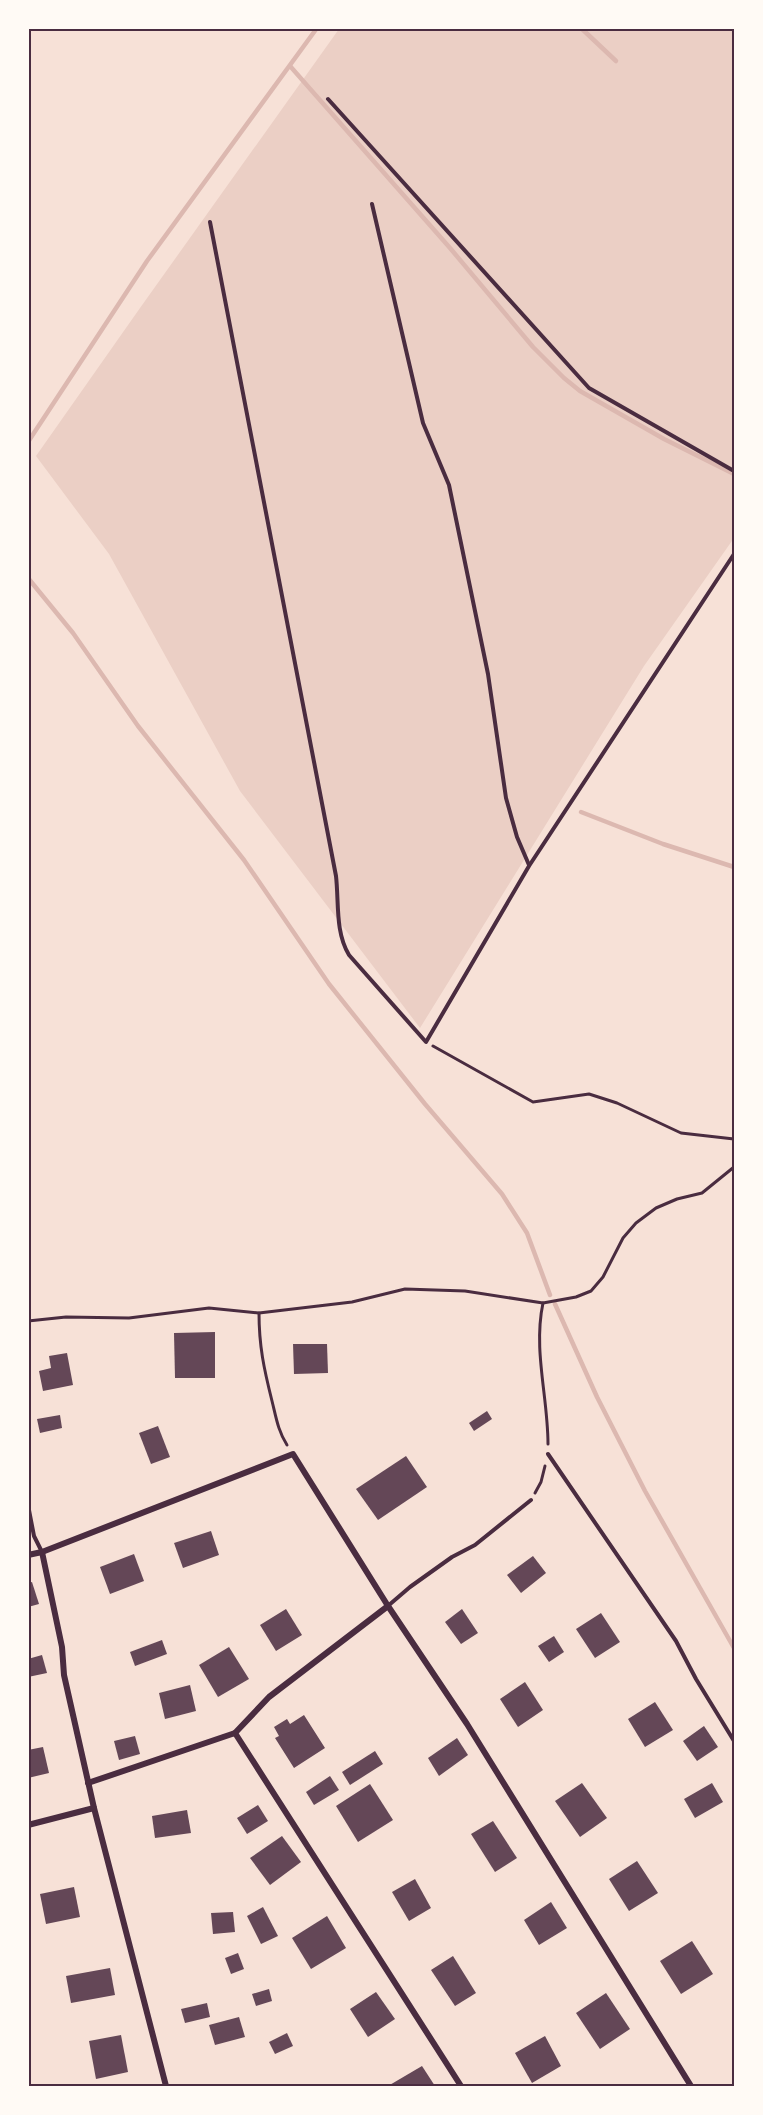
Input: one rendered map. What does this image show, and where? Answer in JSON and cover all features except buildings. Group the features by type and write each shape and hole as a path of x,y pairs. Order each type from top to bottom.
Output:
{"street":[{"path":"28,1555 42,1552 293,1454 388,1606 467,1724 691,2086"},
{"path":"42,1552 62,1647 64,1675 88,1783 166,2086"},
{"path":"88,1783 235,1733 269,1697 388,1606"},
{"path":"235,1733 460,2086"},
{"path":"28,1825 94,1808"}],"lane":[{"path":"328,99 589,388 735,471"},
{"path":"372,204 423,423 449,485 488,674 506,798 529,866"},
{"path":"210,222 336,876 339,927 343,946 426,1042 529,866 735,554"},
{"path":"548,1454 676,1641 696,1680 735,1741"},
{"path":"388,1606 452,1557 475,1545 531,1500"},
{"path":"28,1505 34,1536 42,1552"}],"path":[{"path":"426,1042 532,1102 589,1094 616,1103 681,1133 735,1139"},
{"path":"28,1321 66,1317 129,1318 209,1308 259,1313 352,1302 405,1289 465,1291 543,1303 576,1297 591,1291 603,1278 623,1238 636,1223 656,1208 677,1199 702,1193 735,1167"},
{"path":"531,1500 541,1482 548,1454 548,1422 540,1347 540,1318 543,1303"},
{"path":"259,1313 262,1365 280,1434 293,1454"}],"shaded area":[{"path":"339,29 734,29 734,538 644,666 420,1028 240,791 109,554 36,456"}],"waterway":[{"path":"28,442 147,261 317,28"},
{"path":"581,28 616,61"},
{"path":"290,66 450,248 533,347 564,378 580,391 664,439 734,474"},
{"path":"28,578 73,633 138,726 244,860 329,984 425,1104 502,1194 527,1233 550,1295"},
{"path":"581,812 663,844 734,867"},
{"path":"555,1304 597,1397 645,1491 734,1648"}]}
